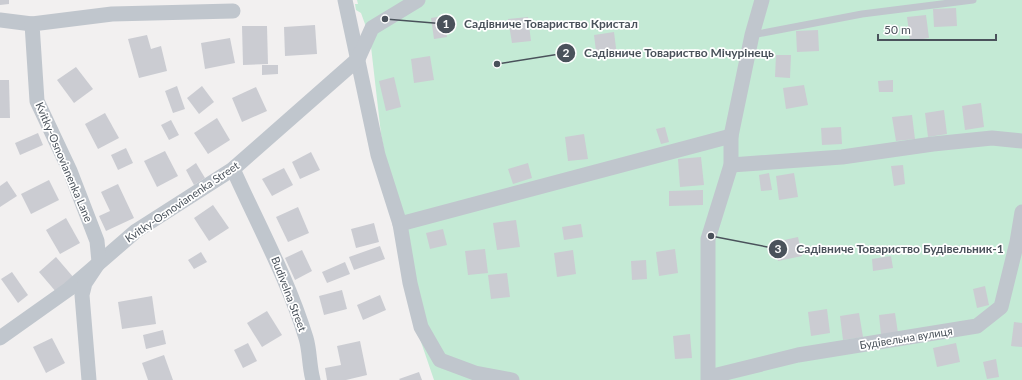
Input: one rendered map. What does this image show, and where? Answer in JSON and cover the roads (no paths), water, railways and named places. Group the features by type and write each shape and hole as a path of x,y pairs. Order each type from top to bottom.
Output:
{"street":[{"path":"344,0 378,154 400,224 410,283 421,327 440,360 475,373 512,380"},
{"path":"358,59 372,28 418,0"},
{"path":"708,378 708,239 731,165 731,136 752,35 762,0"},
{"path":"0,20 32,24 112,14 233,12"},
{"name":"Kvitky-Osnovianenka Lane","path":"32,24 37,101 70,171 96,241 99,262"},
{"name":"Kvitky-Osnovianenka Street","path":"0,338 69,289 136,231 233,169 358,59"},
{"path":"400,224 731,136"},
{"path":"731,165 842,157 932,144 985,139 1022,141"},
{"name":"Budivelna Street","path":"233,169 258,225 280,267 306,339 313,380"},
{"name":"Будівельна вулиця","path":"708,378 798,355 977,326 1001,306 1017,242 1022,212"},
{"path":"89,380 82,295 85,284 99,262"}],"lane":[{"path":"752,35 862,14 974,0"}],"place":[{"name":"Садівниче Товариство Кристал","path":"385,19"},
{"name":"Садівниче Товариство Мічурінець","path":"497,64"},
{"name":"Садівниче Товариство Будівельник-1","path":"711,236"}]}
